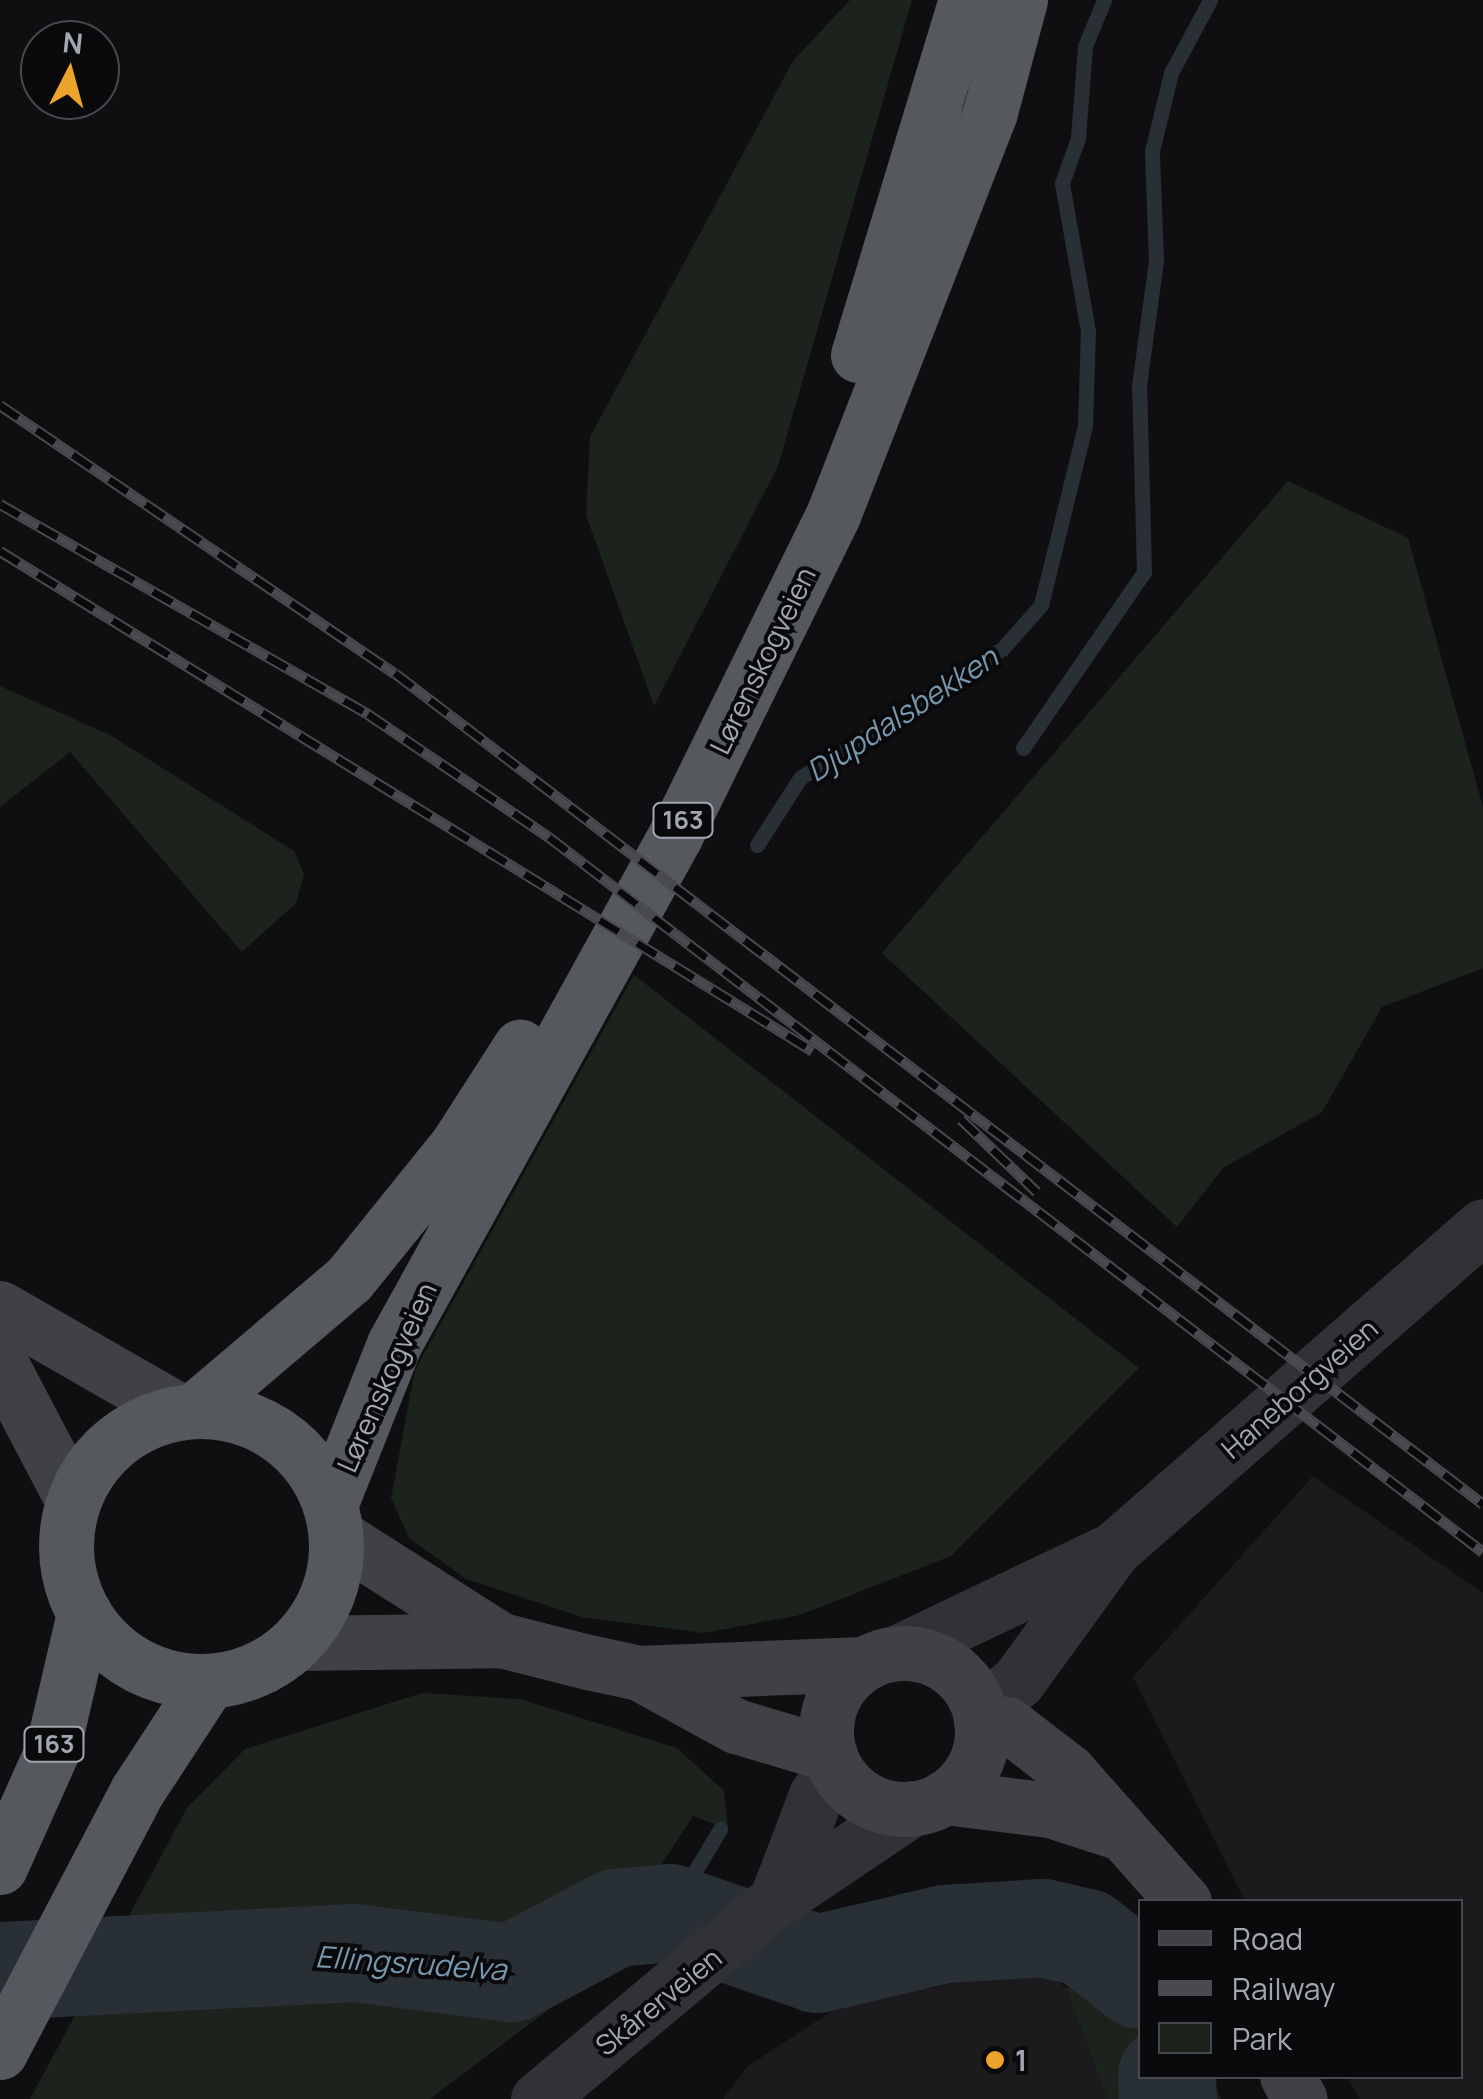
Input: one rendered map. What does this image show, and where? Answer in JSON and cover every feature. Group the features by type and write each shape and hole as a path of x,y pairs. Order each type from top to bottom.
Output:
{"highway":[{"name":"Lørenskogveien","path":"188,1411 304,1323 399,1220 522,1045 634,847 818,464 916,180 966,0"},
{"name":"Lørenskogveien","path":"333,1520 394,1344 674,836 833,515 990,112 1020,0"},
{"name":"163","path":"188,1411 114,1442 73,1501 66,1558 84,1613 150,1672 208,1682 270,1662 296,1642 328,1593 333,1520"},
{"path":"188,1411 279,1436 333,1520"},
{"name":"163","path":"0,1868 52,1751 84,1613"},
{"path":"5,2043 88,1887 208,1682"}],"main road":[{"path":"0,1308 188,1411"},
{"path":"0,1362 73,1501"},
{"path":"333,1520 501,1640"},
{"path":"296,1642 501,1640 639,1673 750,1732 832,1762 874,1802 1050,1810 1118,1832"},
{"path":"639,1673 880,1659 940,1661 981,1717 1029,1738 1181,1899"},
{"path":"832,1762 835,1696 880,1659"},
{"path":"929,1803 970,1772 981,1717"}],"street":[{"name":"Haneborgveien","path":"981,1717 1018,1681 1114,1549 1483,1226"},
{"name":"Haneborgveien","path":"880,1659 1114,1549"},
{"name":"Skårerveien","path":"771,1905 832,1762"},
{"name":"Skårerveien","path":"538,2099 771,1905 929,1803"}],"shaded area":[{"path":"1313,1476 1483,1593 1483,2099 1360,2099 1348,2079 1463,2079 1463,1899 1244,1899 1133,1677"},
{"path":"1041,1966 1066,1988 1107,2099 723,2099 748,2066 840,2006"}],"green space":[{"path":"850,0 912,0 778,466 654,706 586,515 590,437 793,61"},
{"path":"1288,481 1408,538 1483,807 1483,968 1382,1007 1322,1112 1223,1168 1177,1227 882,953"},
{"path":"0,686 110,735 294,851 304,874 296,903 242,952 70,752 0,807"},
{"path":"634,975 1139,1368 951,1556 800,1615 703,1633 582,1617 466,1579 409,1538 391,1498 415,1370"},
{"path":"422,1693 520,1699 677,1748 724,1791 728,1829 693,1816 585,1982 430,2099 30,2099 187,1808 245,1749"},
{"path":"1138,1957 1138,2079 1212,2079 1221,2099 1107,2099 1066,1988"}],"waterway":[{"name":"Djupdalsbekken","path":"757,845 800,778 1003,648 1041,605 1085,426 1088,331 1062,183 1078,138 1085,46 1104,0"},
{"path":"1023,748 1144,572 1139,386 1156,261 1152,151 1171,73 1210,0"},
{"path":"670,1913 720,1829"},
{"name":"Ellingsrudelva","path":"0,1971 355,1953 512,1973 616,1918 670,1913 817,1964 945,1934 1043,1928 1086,1938 1138,1978"},
{"name":"Ellingsrudelva","path":"1167,2079 1168,2099"}],"railway":[{"path":"0,405 395,673 1483,1504"},
{"path":"0,504 368,714 549,837 1483,1552"},
{"path":"0,551 813,1051"},
{"path":"961,1119 1037,1192"}],"place":[{"name":"1","path":"995,2060"}]}
